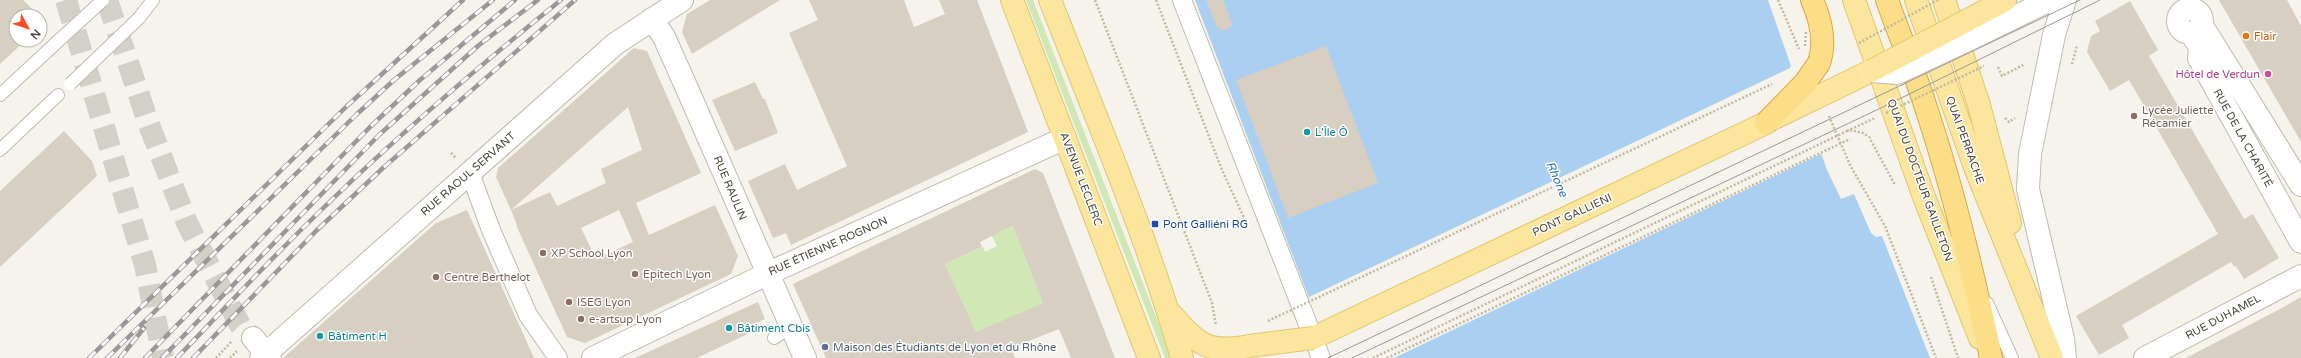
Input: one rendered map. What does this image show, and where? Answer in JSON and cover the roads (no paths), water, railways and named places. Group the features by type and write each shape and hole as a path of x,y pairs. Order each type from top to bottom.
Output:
{"highway":[{"path":"1766,123 1805,82 1812,58 1823,47 1819,21 1812,0"},
{"path":"1887,0 1929,117 1973,272 1989,358"}],"main road":[{"name":"AVENUE LECLERC","path":"1012,0 1149,358"},
{"path":"1050,0 1169,311 1182,358"},
{"name":"QUAI DU DOCTEUR GAILLETON","path":"1854,0 1924,197 1989,358"},
{"name":"QUAI PERRACHE","path":"1916,0 1976,170 2020,278"},
{"path":"1944,0 1979,105 2011,226 2020,278 2052,358"},
{"name":"PONT GALLIENI","path":"1272,358 1317,348 1830,91 1871,71 1971,28 1999,2"},
{"path":"1169,311 1192,336 1206,346 1214,349 1234,349 1250,346 1317,348"}],"street":[{"name":"RUE RAOUL SERVANT","path":"257,348 463,165 614,44 682,0"},
{"path":"1182,0 1317,348"},
{"path":"1971,28 2050,0"},
{"path":"2064,358 2063,339 2028,189 2030,154 2054,35 2065,0"},
{"name":"RUE DE LA CHARITÉ","path":"2195,17 2301,185"},
{"name":"RUE DE LA CHARITÉ","path":"2195,17 2200,47 2199,58 2301,242"},
{"name":"RUE RAULIN","path":"652,19 664,38 685,84 767,274 782,333 805,358"},
{"name":"RUE ÉTIENNE ROGNON","path":"593,358 767,274 1065,138"},
{"path":"463,165 528,315 558,358"},
{"name":"RUE DUHAMEL","path":"2145,358 2301,276"}],"lane":[{"path":"0,95 103,0"},
{"path":"70,84 139,18 153,0"},
{"path":"0,150 58,95"},
{"path":"1973,272 2012,358"}],"water":[{"name":"Rhone","path":"1195,0 1768,0 1827,170 1841,199 1854,194 1871,233 1876,237 1882,236 1930,358 1332,358"}],"tunnel":[{"path":"66,0 145,265 163,358"},
{"path":"107,0 148,122 187,223 240,325 253,338"}],"tram line":[{"path":"1328,358 2080,0"},
{"path":"1352,358 1883,107 2100,0"}],"railway":[{"path":"89,358 347,106 463,0"},
{"path":"107,358 356,115 394,80 493,0"},
{"path":"145,358 370,127 420,80 515,0"},
{"path":"162,358 379,135 479,45 538,0"},
{"path":"177,358 293,238 370,163 464,80 561,0"},
{"path":"193,358 317,230 383,168 575,0"},
{"path":"120,358 144,328"}],"place":[{"name":"Flair","path":"2246,36"},
{"name":"Hôtel de Verdun","path":"2268,74"},
{"name":"Lycée Juliette Récamier","path":"2134,116"},
{"name":"L'Île Ô","path":"1307,132"},
{"name":"Pont Galliéni RG","path":"1155,224"},
{"name":"XP School Lyon","path":"543,253"},
{"name":"Epitech Lyon","path":"635,274"},
{"name":"Centre Berthelot","path":"436,277"},
{"name":"ISEG Lyon","path":"569,302"},
{"name":"e-artsup Lyon","path":"581,319"},
{"name":"Bâtiment Cbis","path":"729,328"},
{"name":"Bâtiment H","path":"320,336"},
{"name":"Maison des Étudiants de Lyon et du Rhône","path":"825,347"}]}
